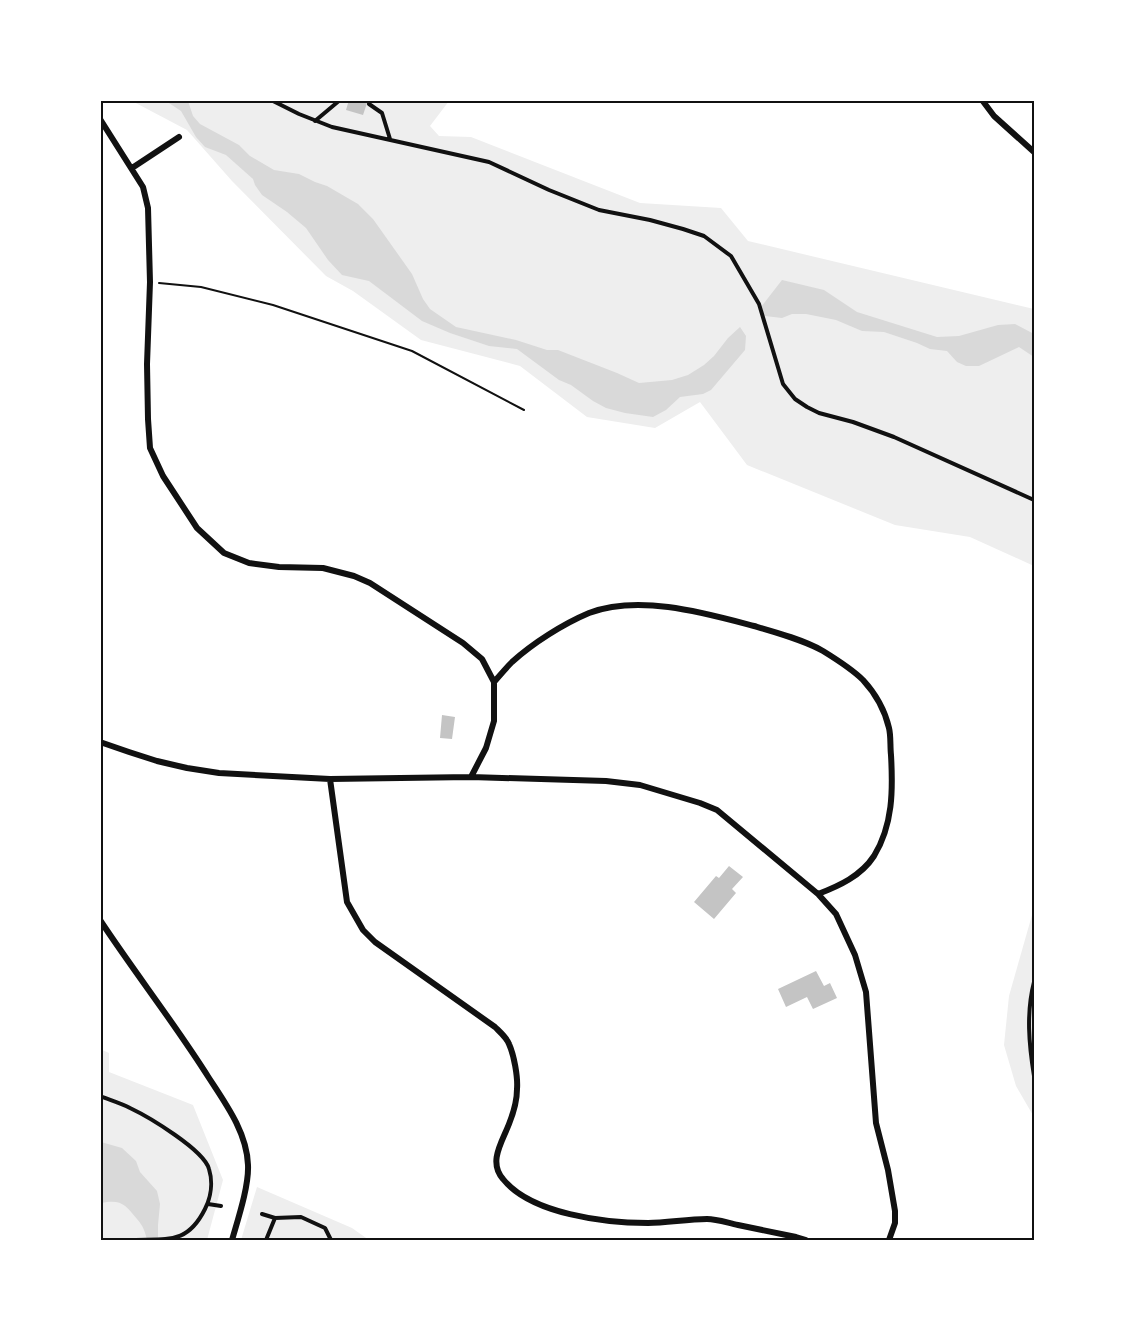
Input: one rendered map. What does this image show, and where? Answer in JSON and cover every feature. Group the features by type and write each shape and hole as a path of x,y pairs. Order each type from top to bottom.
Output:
{"street":[{"path":"982,100 994,116 1035,152"},
{"path":"100,119 143,187 148,208 150,282 147,364 148,419 150,448 163,476 197,528 224,553 249,562 279,567 323,568 354,576 370,583 463,643 482,659 494,682 494,721 486,748 471,777"},
{"path":"132,168 179,137"},
{"path":"494,682 512,662 550,634 590,613 614,607 645,605 694,611 778,633 821,650 847,667 864,681 881,705 889,728 892,779 890,811 887,829 873,857 842,885 818,894"},
{"path":"101,745 187,768 243,775 330,779 471,777 606,781 640,785 717,810 818,894 836,914 855,955 866,992 876,1123 888,1170 895,1211 895,1223 889,1240"},
{"path":"330,779 347,902 363,930 375,942 495,1026 509,1043 518,1088 510,1122 496,1158 497,1168 507,1183 527,1198 568,1215 647,1223 709,1219 806,1240"},
{"path":"100,920 192,1051 231,1113 243,1140 249,1168 232,1240"}],"lane":[{"path":"271,100 332,127 489,162 599,210 650,220 704,236 731,256 759,304 783,384 795,399 819,413 894,437 1035,500"},
{"path":"315,121 340,100"},
{"path":"369,104 382,113 390,140"},
{"path":"1035,982 1031,995 1029,1045 1035,1076"},
{"path":"100,1096 130,1108 166,1129 195,1150 209,1167 212,1191 208,1204 191,1231 165,1240 137,1240"},
{"path":"208,1204 221,1206"},
{"path":"262,1214 275,1218 301,1216 325,1228 331,1240"},
{"path":"266,1240 275,1218"}],"path":[{"path":"150,282 201,287 255,300 412,351 524,410"}],"shaded area":[{"path":"132,101 449,101 430,126 439,136 471,137 640,203 721,208 748,241 1034,309 1034,566 970,537 895,525 747,465 700,402 655,428 587,417 520,366 421,340 353,291 326,276 232,181 187,130"},
{"path":"166,101 188,101 193,116 200,124 239,145 250,156 274,170 299,174 327,186 358,204 373,219 412,274 430,309 456,327 516,340 547,350 558,350 639,383 672,380 688,375 714,356 740,327 746,336 745,350 711,390 703,394 680,397 666,410 653,417 606,408 571,385 559,380 517,349 489,346 450,333 422,321 369,281 342,275 328,260 306,228 262,195 253,179 226,155 205,147 196,137 181,111"},
{"path":"782,280 824,290 857,312 937,337 959,336 998,325 1015,324 1034,334 1034,357 1019,347 979,366 966,366 957,362 947,351 930,349 884,332 862,331 836,320 806,314 792,314 782,318 765,316 761,307"},
{"path":"1034,908 1034,1117 1016,1086 1004,1045 1009,996"},
{"path":"100,1049 109,1053 109,1072 193,1105 223,1180 207,1240 101,1240"},
{"path":"101,1142 122,1148 136,1161 140,1172 157,1191 160,1204 158,1240 147,1240 141,1224 122,1204 118,1202 101,1203"},
{"path":"257,1187 352,1228 369,1240 241,1240"}],"building":[{"path":"349,100 368,100 363,115 346,110"},
{"path":"442,715 455,717 452,739 440,738"},
{"path":"729,866 743,877 732,889 736,893 714,919 694,902 716,876 719,878"},
{"path":"816,971 824,986 830,983 837,998 813,1009 807,997 786,1007 778,989"}]}
